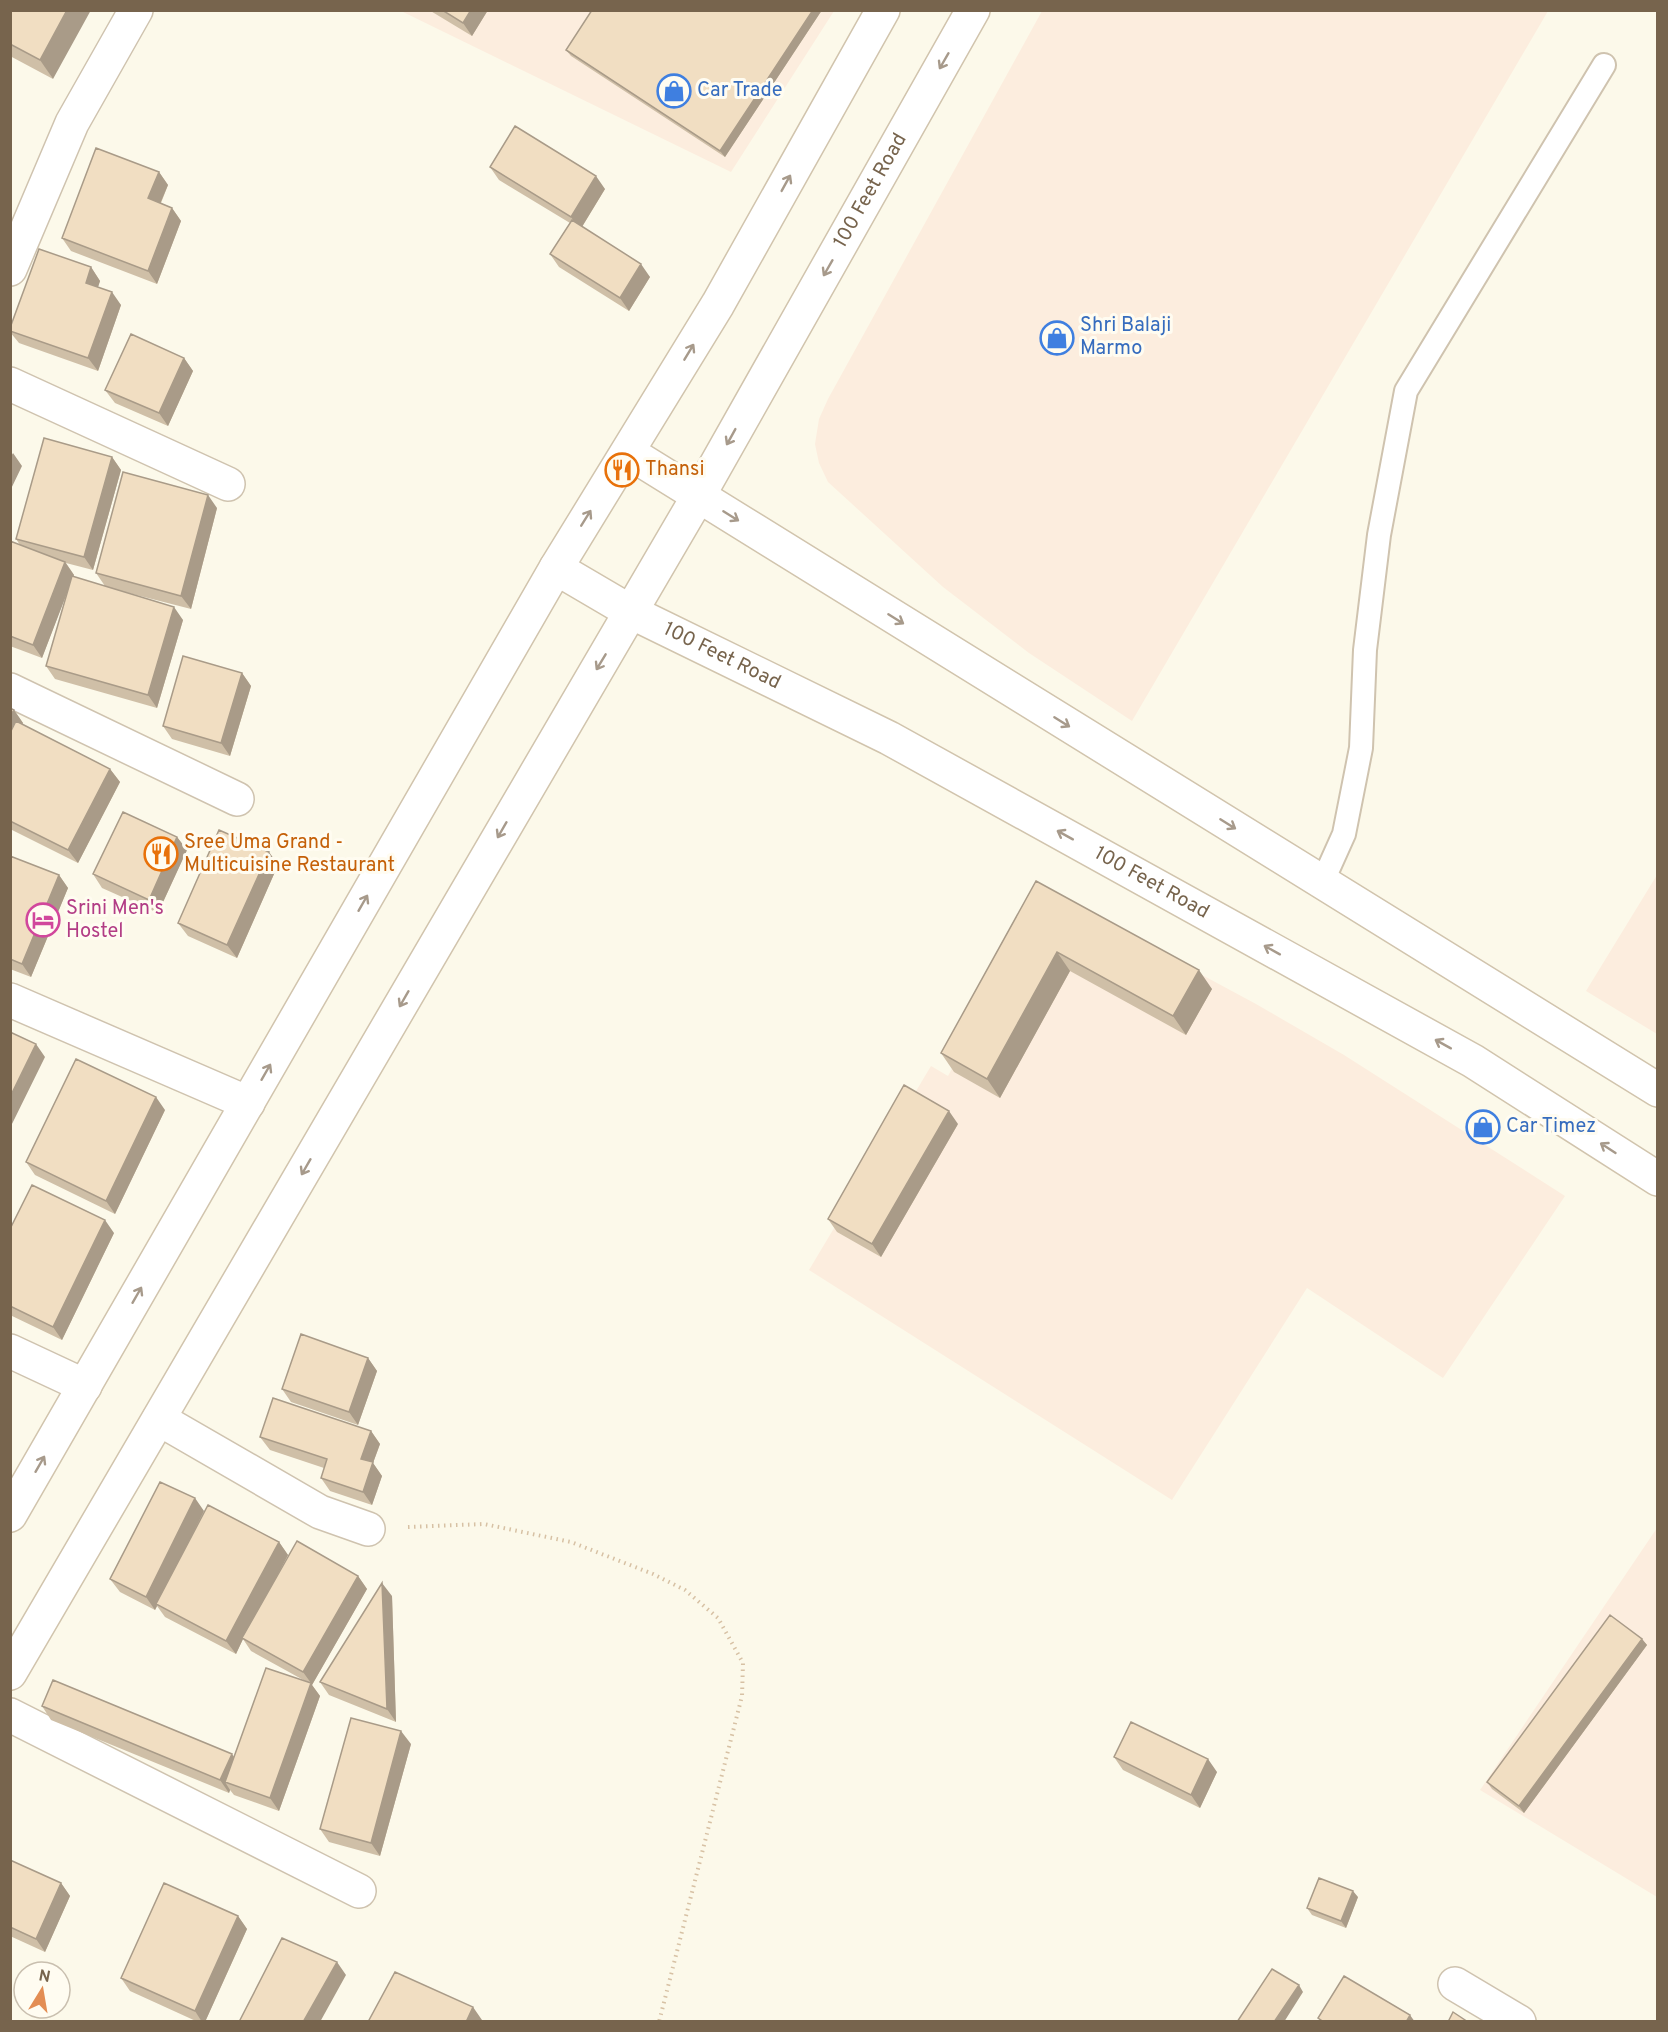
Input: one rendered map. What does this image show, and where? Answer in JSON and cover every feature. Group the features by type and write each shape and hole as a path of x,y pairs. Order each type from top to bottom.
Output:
{"main road":[{"path":"10,269 72,123 136,10"},
{"path":"10,1515 556,568 718,304 883,10"},
{"name":"100 Feet Road","path":"631,612 973,10"},
{"path":"10,384 228,484"},
{"path":"628,452 1658,1090"},
{"name":"100 Feet Road","path":"556,568 631,612 889,738 1473,1061 1658,1179"},
{"path":"10,1673 631,612"},
{"path":"10,690 237,799"},
{"path":"10,1000 248,1103"},
{"path":"10,1351 85,1386"},
{"path":"159,1419 320,1512 368,1529"},
{"path":"10,1715 359,1891"},
{"path":"1455,1984 1519,2022"}],"lane":[{"path":"1322,883 1344,834 1361,748 1365,650 1370,604 1379,535 1406,391 1604,65"}],"path":[{"path":"368,1529 484,1524 572,1542 653,1574 686,1590 718,1618 743,1663 742,1696 659,2022"}],"shaded area":[{"name":"Car Trade","path":"401,11 834,11 731,172"},
{"path":"1042,11 1548,11 1132,721 1029,653 943,587 828,482 819,463 815,444 819,419 828,399"},
{"path":"1657,875 1657,1034 1586,991"},
{"path":"1046,891 1256,1004 1344,1055 1565,1196 1443,1378 1307,1288 1172,1500 809,1270 931,1066 948,1076"},
{"path":"1657,1528 1657,1897 1480,1790"}],"building":[{"path":"10,10 67,10 40,60 10,44"},
{"path":"442,10 471,10 463,23"},
{"path":"592,10 813,10 720,151 566,50"},
{"path":"515,126 596,176 571,217 490,167"},
{"path":"96,148 159,172 148,198 172,208 148,271 62,238"},
{"path":"572,220 641,264 620,298 550,254"},
{"path":"39,249 91,267 86,283 112,292 88,358 10,331"},
{"path":"131,334 184,358 159,413 105,390"},
{"path":"44,438 112,457 84,557 16,539"},
{"path":"123,472 208,495 181,596 96,573"},
{"path":"10,541 65,562 33,645 10,636"},
{"path":"72,576 174,607 148,695 46,666"},
{"path":"183,656 242,673 221,743 163,726"},
{"path":"16,721 110,769 68,850 10,821 10,733"},
{"path":"123,812 177,837 149,900 93,874"},
{"path":"219,830 269,852 227,945 178,923"},
{"path":"10,856 59,875 22,964 10,959"},
{"path":"1036,881 1199,970 1173,1016 1057,952 987,1079 941,1053"},
{"path":"10,1032 36,1044 10,1097"},
{"path":"76,1059 156,1097 106,1201 26,1162"},
{"path":"904,1085 949,1111 872,1244 828,1219"},
{"path":"32,1185 105,1220 53,1327 10,1306 10,1229"},
{"path":"301,1334 368,1358 349,1412 282,1389"},
{"path":"273,1398 371,1431 361,1459 373,1462 363,1492 321,1478 327,1459 260,1437"},
{"path":"160,1482 195,1498 146,1597 110,1579"},
{"path":"208,1505 279,1542 226,1641 156,1604"},
{"path":"297,1541 358,1576 303,1672 242,1638"},
{"path":"382,1583 387,1709 320,1682"},
{"path":"1610,1615 1642,1639 1519,1806 1487,1782"},
{"path":"266,1668 311,1683 270,1798 225,1782"},
{"path":"53,1680 232,1754 220,1780 42,1706"},
{"path":"351,1718 401,1731 371,1843 320,1829"},
{"path":"1131,1722 1208,1759 1191,1795 1114,1757"},
{"path":"10,1860 61,1883 36,1939 10,1927"},
{"path":"1319,1878 1353,1891 1341,1921 1307,1908"},
{"path":"164,1883 238,1916 195,2011 121,1978"},
{"path":"282,1938 337,1962 303,2022 239,2022"},
{"path":"1272,1969 1299,1985 1274,2022 1237,2022"},
{"path":"395,1972 473,2007 466,2022 368,2022"},
{"path":"1344,1976 1410,2015 1406,2022 1324,2022 1318,2018"},
{"path":"1453,2012 1468,2022 1448,2022"}],"place":[{"name":"Car Trade","path":"674,91"},
{"name":"Shri Balaji Marmo","path":"1057,338"},
{"name":"Thansi","path":"622,470"},
{"name":"Sree Uma Grand - Multicuisine Restaurant","path":"161,854"},
{"name":"Srini Men's Hostel","path":"43,920"},
{"name":"Car Timez","path":"1483,1127"}]}
